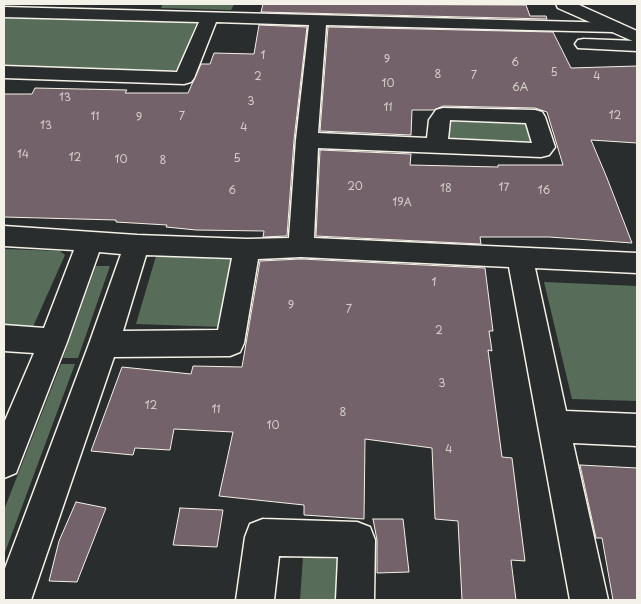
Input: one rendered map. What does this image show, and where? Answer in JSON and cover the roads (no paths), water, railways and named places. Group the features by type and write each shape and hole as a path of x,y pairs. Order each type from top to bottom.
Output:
{"street":[{"path":"564,4 637,38"},
{"path":"4,12 206,25 246,19 316,33 613,27"},
{"path":"246,19 270,36"},
{"path":"4,72 184,78 206,25"},
{"path":"301,247 316,33"},
{"path":"569,44 637,46"},
{"path":"307,140 437,145"},
{"path":"4,236 137,245 247,249 301,247 520,259 637,263"},
{"path":"4,460 53,342 90,242"},
{"path":"12,600 104,344 137,245"},
{"path":"104,344 230,343 247,249"},
{"path":"520,259 589,600"},
{"path":"4,338 53,342"},
{"path":"553,426 637,430"},
{"path":"256,600 263,537 357,540 355,600"}]}
